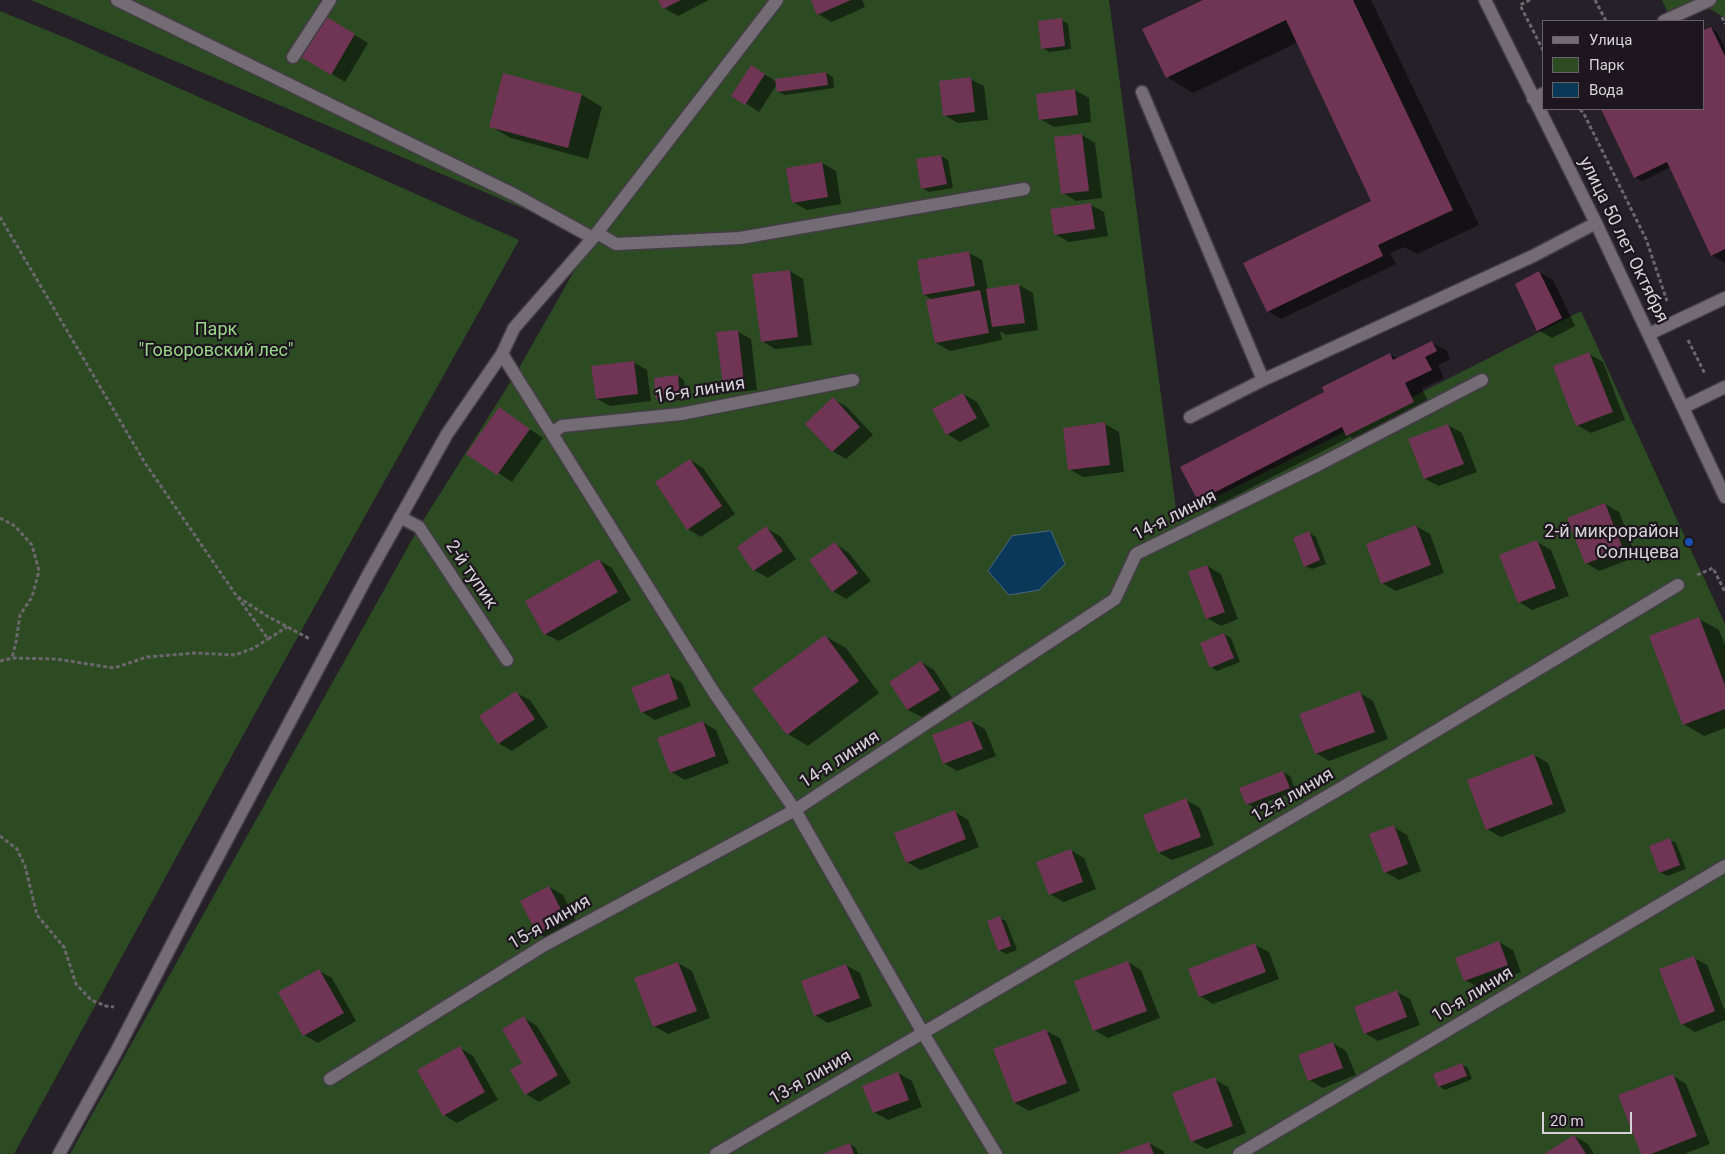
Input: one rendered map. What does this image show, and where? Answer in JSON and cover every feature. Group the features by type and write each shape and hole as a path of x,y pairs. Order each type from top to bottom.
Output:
{"street":[{"path":"117,0 616,244 740,238 1024,189"},
{"path":"293,57 330,0"},
{"path":"59,1154 116,1052 199,892 400,517 448,434 502,354 514,328 595,235 777,0"},
{"name":"улица 50 лет Октября","path":"1485,0 1538,96"},
{"path":"1666,20 1710,0"},
{"path":"1142,92 1263,380"},
{"name":"улица 50 лет Октября","path":"1544,110 1725,497"},
{"path":"1190,416 1263,380 1533,256 1596,223"},
{"path":"1649,334 1725,298"},
{"path":"502,354 713,691 795,810 923,1033 996,1154"},
{"name":"16-я линия","path":"552,433 562,426 681,414 854,380"},
{"name":"14-я линия","path":"795,810 1115,599 1136,554 1318,465 1482,380"},
{"path":"1684,408 1719,389"},
{"name":"2-й тупик","path":"400,517 418,527 507,660"},
{"name":"12-я линия","path":"923,1033 1343,787 1678,586"},
{"name":"15-я линия","path":"330,1079 543,946 795,810"},
{"name":"10-я линия","path":"1239,1154 1725,866"},
{"name":"13-я линия","path":"716,1154 923,1033"}],"path":[{"path":"1530,0 1520,5 1542,48"},
{"path":"1595,0 1605,20"},
{"path":"1581,110 1646,239 1665,297 1719,389"},
{"path":"0,217 145,463 268,639"},
{"path":"0,518 15,526 32,545 39,571 32,597 20,615 12,658"},
{"path":"1713,568 1725,592"},
{"path":"236,595 267,616 329,649"},
{"path":"0,661 12,658 56,659 114,668 147,658 196,653 235,655 254,648 287,627"},
{"path":"0,836 17,849 25,866 37,915 64,947 76,984 91,1000 106,1006"}],"green space":[{"path":"31,0 1109,0 1177,517 1581,311 1725,624 1725,1154 70,1154 419,527 516,373 593,238"},
{"path":"1662,0 1725,0 1725,18 1707,7 1669,15"},
{"name":"Парк \"Говоровский лес\"","path":"0,11 71,40 519,240 252,719 14,1154 0,1154"}],"water":[{"path":"1051,531 1065,564 1039,590 1009,595 988,571 1012,536"}],"building":[{"path":"658,0 681,0 663,9"},
{"path":"811,0 851,0 817,15"},
{"path":"1203,0 1353,0 1453,210 1378,245 1383,256 1267,312 1243,263 1371,201 1286,20 1166,78 1142,29"},
{"path":"325,16 355,34 331,75 301,57"},
{"path":"1062,18 1065,46 1041,49 1038,21"},
{"path":"1711,27 1725,56 1725,249 1711,256 1667,162 1634,178 1601,110 1705,110 1705,30"},
{"path":"751,65 765,74 745,105 731,96"},
{"path":"826,72 828,85 777,92 775,79"},
{"path":"503,73 582,94 568,148 489,127"},
{"path":"971,77 975,112 943,116 939,81"},
{"path":"1075,89 1078,115 1039,120 1036,94"},
{"path":"1082,134 1089,191 1061,194 1054,137"},
{"path":"941,155 947,184 921,189 916,159"},
{"path":"822,162 828,197 792,203 786,168"},
{"path":"1091,203 1095,229 1054,235 1050,209"},
{"path":"969,251 975,286 923,295 917,260"},
{"path":"790,270 798,337 761,342 752,274"},
{"path":"1539,271 1562,318 1537,331 1515,284"},
{"path":"1019,284 1025,323 992,327 986,289"},
{"path":"980,290 989,333 935,343 926,300"},
{"path":"738,330 744,383 723,385 716,332"},
{"path":"1432,341 1437,351 1425,357 1432,370 1405,383 1414,402 1346,436 1342,427 1198,501 1180,467 1324,392 1322,387 1390,353 1393,360"},
{"path":"1589,352 1613,412 1576,426 1553,366"},
{"path":"634,361 638,394 596,399 591,366"},
{"path":"678,375 680,396 656,399 654,378"},
{"path":"963,393 977,418 946,435 932,409"},
{"path":"833,397 860,427 832,452 805,424"},
{"path":"499,407 530,429 497,475 466,454"},
{"path":"1105,422 1110,465 1068,470 1063,428"},
{"path":"1448,424 1464,464 1424,479 1408,439"},
{"path":"690,459 722,506 687,530 655,482"},
{"path":"1605,503 1623,549 1585,564 1567,518"},
{"path":"1416,525 1431,565 1381,584 1366,544"},
{"path":"766,526 783,551 753,571 737,547"},
{"path":"1309,531 1320,560 1304,567 1293,538"},
{"path":"1537,540 1556,588 1518,603 1499,555"},
{"path":"835,542 858,573 832,592 809,560"},
{"path":"599,559 618,592 544,635 525,601"},
{"path":"1207,565 1225,612 1206,619 1188,572"},
{"path":"1699,617 1725,685 1725,709 1683,725 1649,636"},
{"path":"1224,633 1234,658 1210,668 1200,643"},
{"path":"825,635 859,681 787,735 752,689"},
{"path":"921,661 940,690 907,710 889,682"},
{"path":"669,673 678,699 641,713 631,688"},
{"path":"516,691 535,719 498,744 479,716"},
{"path":"1360,691 1375,732 1315,754 1299,714"},
{"path":"971,720 983,749 943,764 932,735"},
{"path":"703,721 716,756 670,773 657,738"},
{"path":"1534,754 1553,804 1486,830 1467,780"},
{"path":"1283,771 1290,788 1246,805 1239,788"},
{"path":"1186,798 1201,837 1158,853 1143,815"},
{"path":"955,810 966,839 906,863 894,833"},
{"path":"1394,825 1408,864 1384,873 1369,834"},
{"path":"1670,838 1680,865 1659,873 1649,846"},
{"path":"1071,849 1083,882 1049,895 1036,862"},
{"path":"549,886 566,919 537,934 520,901"},
{"path":"1000,916 1011,946 998,951 987,921"},
{"path":"1499,941 1508,965 1464,981 1455,958"},
{"path":"1255,943 1266,972 1199,997 1188,969"},
{"path":"1694,956 1715,1011 1681,1025 1659,969"},
{"path":"1128,961 1147,1011 1093,1031 1074,981"},
{"path":"678,962 697,1011 653,1027 634,978"},
{"path":"846,964 860,998 814,1016 801,981"},
{"path":"319,969 344,1013 303,1036 278,992"},
{"path":"1397,990 1407,1017 1364,1034 1354,1007"},
{"path":"524,1016 558,1075 525,1095 510,1070 522,1063 502,1029"},
{"path":"1046,1029 1067,1083 1014,1103 993,1049"},
{"path":"1333,1042 1343,1068 1308,1081 1298,1055"},
{"path":"460,1046 485,1092 443,1116 417,1070"},
{"path":"1462,1063 1467,1076 1438,1087 1433,1074"},
{"path":"898,1072 909,1100 873,1113 862,1086"},
{"path":"1673,1074 1697,1136 1651,1154 1641,1154 1618,1095"},
{"path":"1215,1077 1233,1126 1191,1142 1172,1093"},
{"path":"1574,1135 1586,1154 1544,1154"},
{"path":"1149,1142 1154,1154 1117,1154"},
{"path":"850,1143 854,1154 822,1154"}],"place":[{"name":"2-й микрорайон Солнцева","path":"1689,542"}]}
